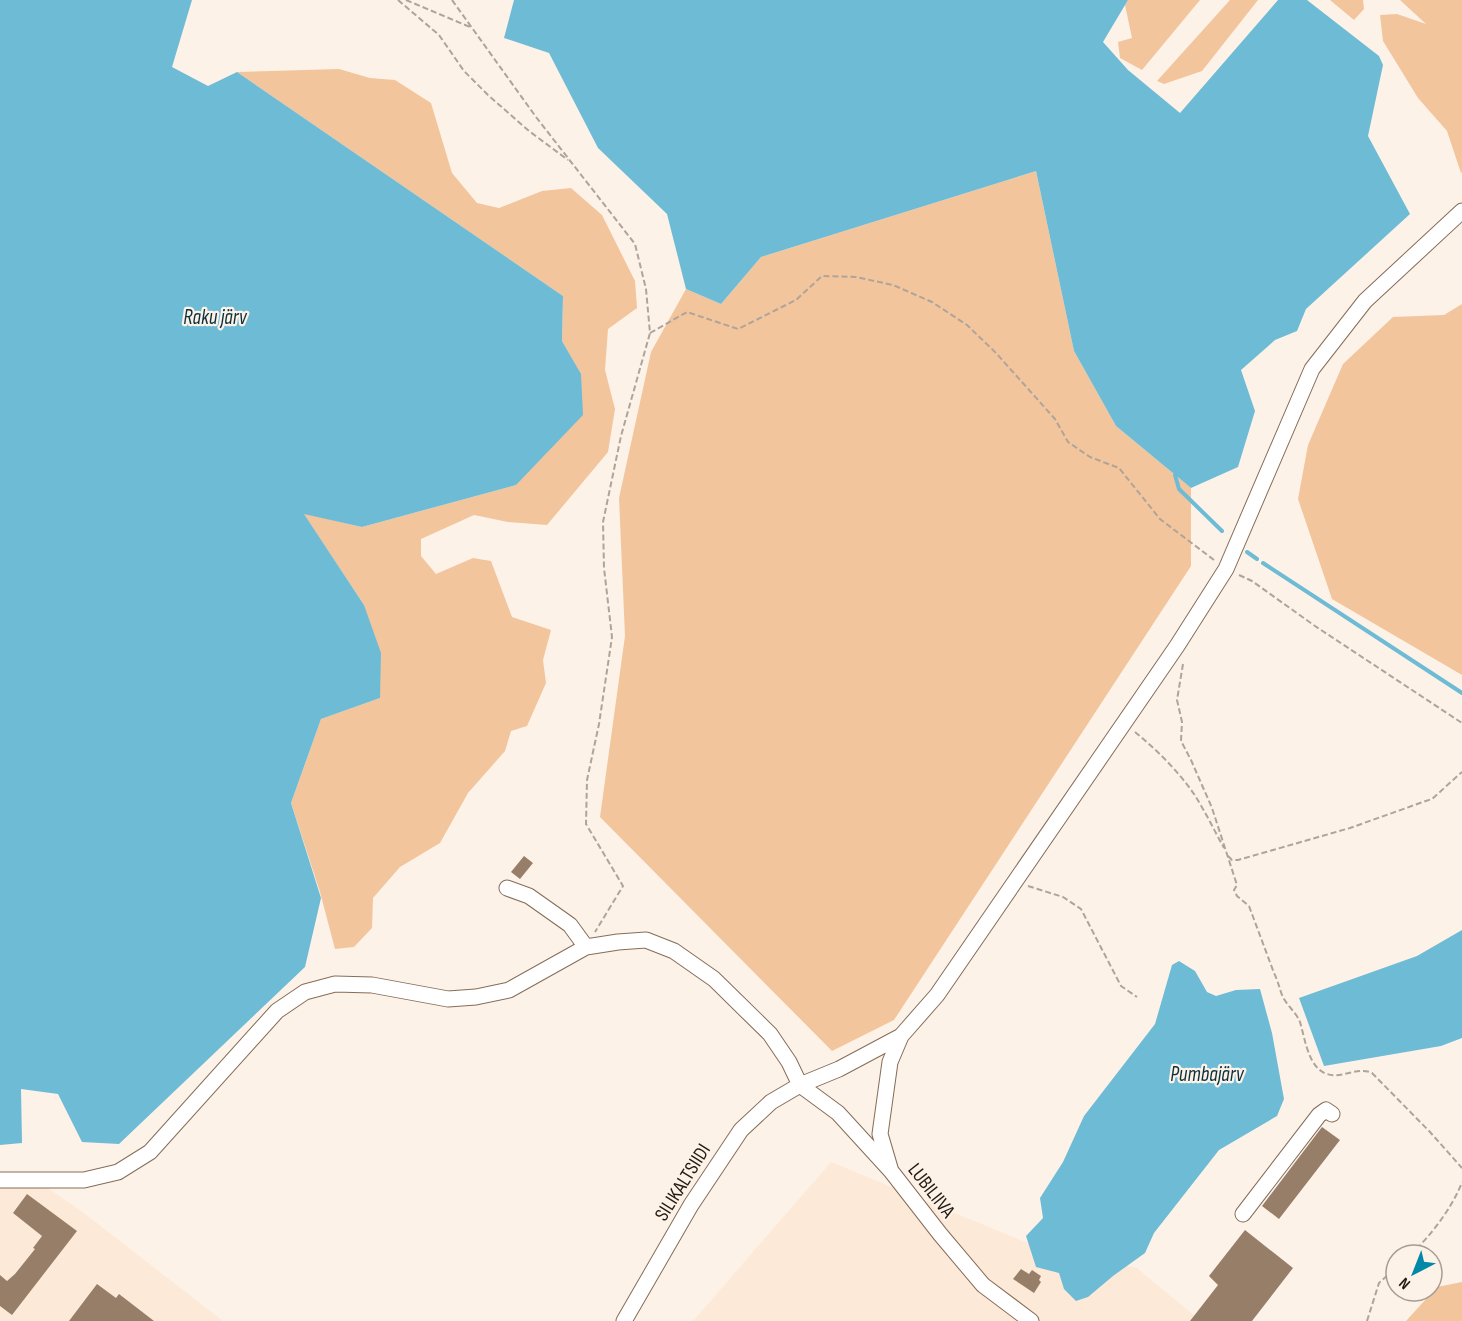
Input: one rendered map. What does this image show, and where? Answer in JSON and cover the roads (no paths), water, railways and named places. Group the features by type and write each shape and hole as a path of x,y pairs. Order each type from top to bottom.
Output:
{"street":[{"path":"891,1171 880,1134 890,1062 902,1036 937,995 1176,646 1226,569 1312,369 1365,301 1462,211"},
{"path":"507,888 529,896 570,925 586,947"},
{"path":"0,1180 84,1180 118,1172 150,1152 277,1011 305,992 335,984 372,985 448,999 476,997 509,990 586,947 618,942 646,940 674,951 714,979 770,1034 789,1062 800,1085"},
{"name":"SILIKALTSIIDI","path":"624,1321 691,1205 741,1130 771,1102 800,1085 839,1070 902,1036"},
{"name":"LUBILIIVA","path":"800,1085 838,1113 891,1171 983,1285 1030,1321"},
{"path":"1243,1214 1319,1115 1326,1110 1332,1114"}],"water":[{"name":"Raku järv","path":"0,0 192,0 172,67 208,86 237,72 563,296 562,341 581,374 583,415 516,485 362,527 304,514 364,605 381,653 380,698 321,719 291,803 321,898 305,967 119,1144 82,1142 58,1094 21,1089 22,1143 0,1145"},
{"path":"514,0 1128,0 1103,42 1128,70 1180,113 1278,0 1307,0 1379,56 1383,65 1368,136 1410,214 1306,309 1297,331 1275,340 1241,370 1255,411 1238,467 1191,488 1116,426 1074,351 1036,171 761,257 721,304 686,289 667,214 598,148 549,53 504,38"},
{"path":"1462,930 1462,1038 1441,1046 1324,1066 1299,998 1417,956"},
{"name":"Pumbajärv","path":"1179,961 1195,971 1207,992 1216,996 1236,990 1260,989 1272,1033 1284,1099 1277,1116 1219,1150 1154,1233 1145,1253 1088,1297 1076,1301 1064,1289 1059,1273 1036,1267 1026,1236 1043,1218 1040,1198 1063,1162 1084,1116 1155,1024 1172,965"}],"waterway":[{"path":"1175,475 1179,489 1222,531"},
{"path":"1247,552 1257,559"},
{"path":"1263,563 1462,693"}]}
